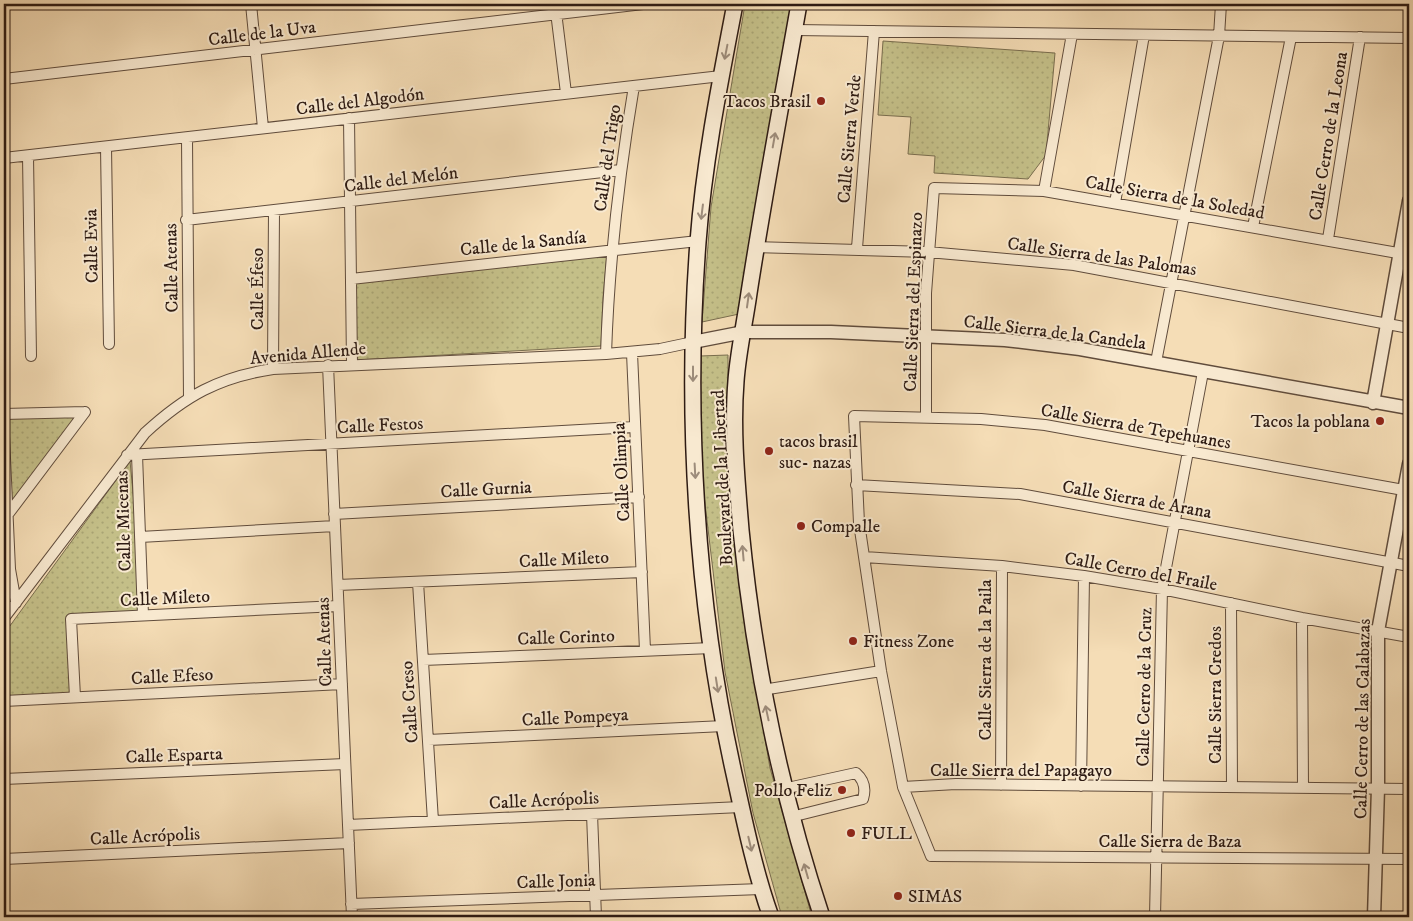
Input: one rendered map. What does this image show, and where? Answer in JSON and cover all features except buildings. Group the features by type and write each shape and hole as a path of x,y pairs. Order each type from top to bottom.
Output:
{"main road":[{"name":"Boulevard de la Libertad","path":"735,4 721,76 698,241 693,342 693,422 696,500 712,648 724,726 761,890 771,917"},
{"name":"Boulevard de la Libertad","path":"799,4 756,247 744,332 738,360 735,400 738,495 745,569 762,690 783,789 822,917"}],"street":[{"path":"251,4 263,128"},
{"name":"Calle de la Uva","path":"4,79 256,50 556,9 643,4"},
{"path":"1156,362 1218,36 1221,4"},
{"path":"556,9 566,94"},
{"path":"795,30 1409,38"},
{"name":"Calle Sierra Verde","path":"857,248 874,31"},
{"path":"1044,192 1072,34"},
{"path":"1115,203 1144,35"},
{"path":"1253,227 1290,36"},
{"name":"Calle Cerro de la Leona","path":"1328,239 1360,37"},
{"name":"Calle del Algodón","path":"4,158 721,76"},
{"name":"Calle del Trigo","path":"606,354 611,250 620,170 634,86"},
{"path":"349,118 352,364"},
{"name":"Calle Atenas","path":"187,138 186,220 189,397"},
{"name":"Calle Evia","path":"106,147 109,344"},
{"path":"28,156 31,356"},
{"name":"Calle del Melón","path":"186,220 620,170"},
{"name":"Calle Sierra de la Soledad","path":"934,188 1044,192 1328,239 1405,254"},
{"name":"Calle Sierra del Espinazo","path":"926,417 925,335 928,252 934,188"},
{"path":"1373,403 1388,324 1405,254 1409,201"},
{"name":"Calle Éfeso","path":"273,369 274,210"},
{"name":"Calle de la Sandía","path":"351,278 698,241"},
{"name":"Calle Sierra de las Palomas","path":"756,247 857,248 928,252 1074,265 1409,328"},
{"name":"Calle Sierra de la Candela","path":"693,342 744,332 925,335 1005,340 1080,349 1409,408"},
{"name":"Avenida Allende","path":"4,618 132,455 144,433 170,410 189,397 227,379 273,369 328,365 606,354 632,352 693,342"},
{"name":"Calle Olimpia","path":"632,352 645,650"},
{"name":"Calle Atenas","path":"328,365 352,917"},
{"name":"Calle Cerro de la Cruz","path":"1155,917 1162,589 1203,372"},
{"path":"4,414 85,412 9,513"},
{"name":"Calle Sierra de Tepehuanes","path":"856,485 854,416 926,417 1045,425 1407,491"},
{"name":"Calle Festos","path":"132,455 634,427"},
{"path":"4,436 9,513 10,569 16,602"},
{"name":"Calle Micenas","path":"132,455 140,537 143,615"},
{"name":"Calle Cerro de las Calabazas","path":"1374,917 1378,788 1378,631 1390,562 1407,491 1409,464"},
{"path":"856,485 864,557 881,671 903,787"},
{"name":"Calle Sierra de Arana","path":"856,485 1020,494 1409,566"},
{"name":"Calle Gurnia","path":"334,514 639,497"},
{"path":"140,537 335,526"},
{"name":"Calle Cerro del Fraile","path":"864,557 1002,566 1084,576 1162,589 1302,618 1409,637"},
{"name":"Calle Sierra de la Paila","path":"1001,785 1002,566"},
{"name":"Calle Mileto","path":"338,586 642,572"},
{"path":"1081,786 1084,576"},
{"name":"Calle Creso","path":"418,582 433,821"},
{"name":"Calle Sierra Credos","path":"1231,603 1232,787"},
{"name":"Calle Mileto","path":"75,697 71,619 338,606"},
{"path":"1302,618 1303,788"},
{"name":"Calle Corinto","path":"423,660 712,648"},
{"path":"762,690 881,671"},
{"name":"Calle Efeso","path":"4,701 342,684"},
{"name":"Calle Pompeya","path":"428,740 724,726"},
{"name":"Calle Esparta","path":"4,779 345,764"},
{"path":"783,789 856,773 861,778 865,791 863,799 791,817"},
{"name":"Calle Sierra del Papagayo","path":"903,787 1001,785 1409,789"},
{"name":"Calle Sierra de Baza","path":"903,787 931,856 1409,859"},
{"name":"Calle Acrópolis","path":"348,825 742,807"},
{"path":"592,814 596,917"},
{"name":"Calle Acrópolis","path":"4,859 348,843"},
{"name":"Calle Jonia","path":"351,904 761,890"}],"shaded area":[{"path":"745,4 793,4 739,314 702,322 711,207"},
{"path":"883,41 1055,53 1046,155 1028,179 934,173 935,156 908,154 911,117 878,115"},
{"path":"607,254 601,346 356,360 354,283"},
{"path":"728,355 728,452 750,651 770,768 812,917 782,917 753,813 725,672 699,453 700,356"},
{"path":"82,413 10,510 4,417"},
{"path":"130,461 145,617 67,623 70,695 4,698 4,634"}],"place":[{"name":"Tacos Brasil","path":"821,101"},
{"name":"Tacos la poblana","path":"1380,421"},
{"name":"tacos brasil suc- nazas","path":"769,451"},
{"name":"Compalle","path":"801,526"},
{"name":"Fitness Zone","path":"853,641"},
{"name":"Pollo Feliz","path":"842,790"},
{"name":"FULL","path":"851,833"},
{"name":"SIMAS","path":"898,896"}]}
